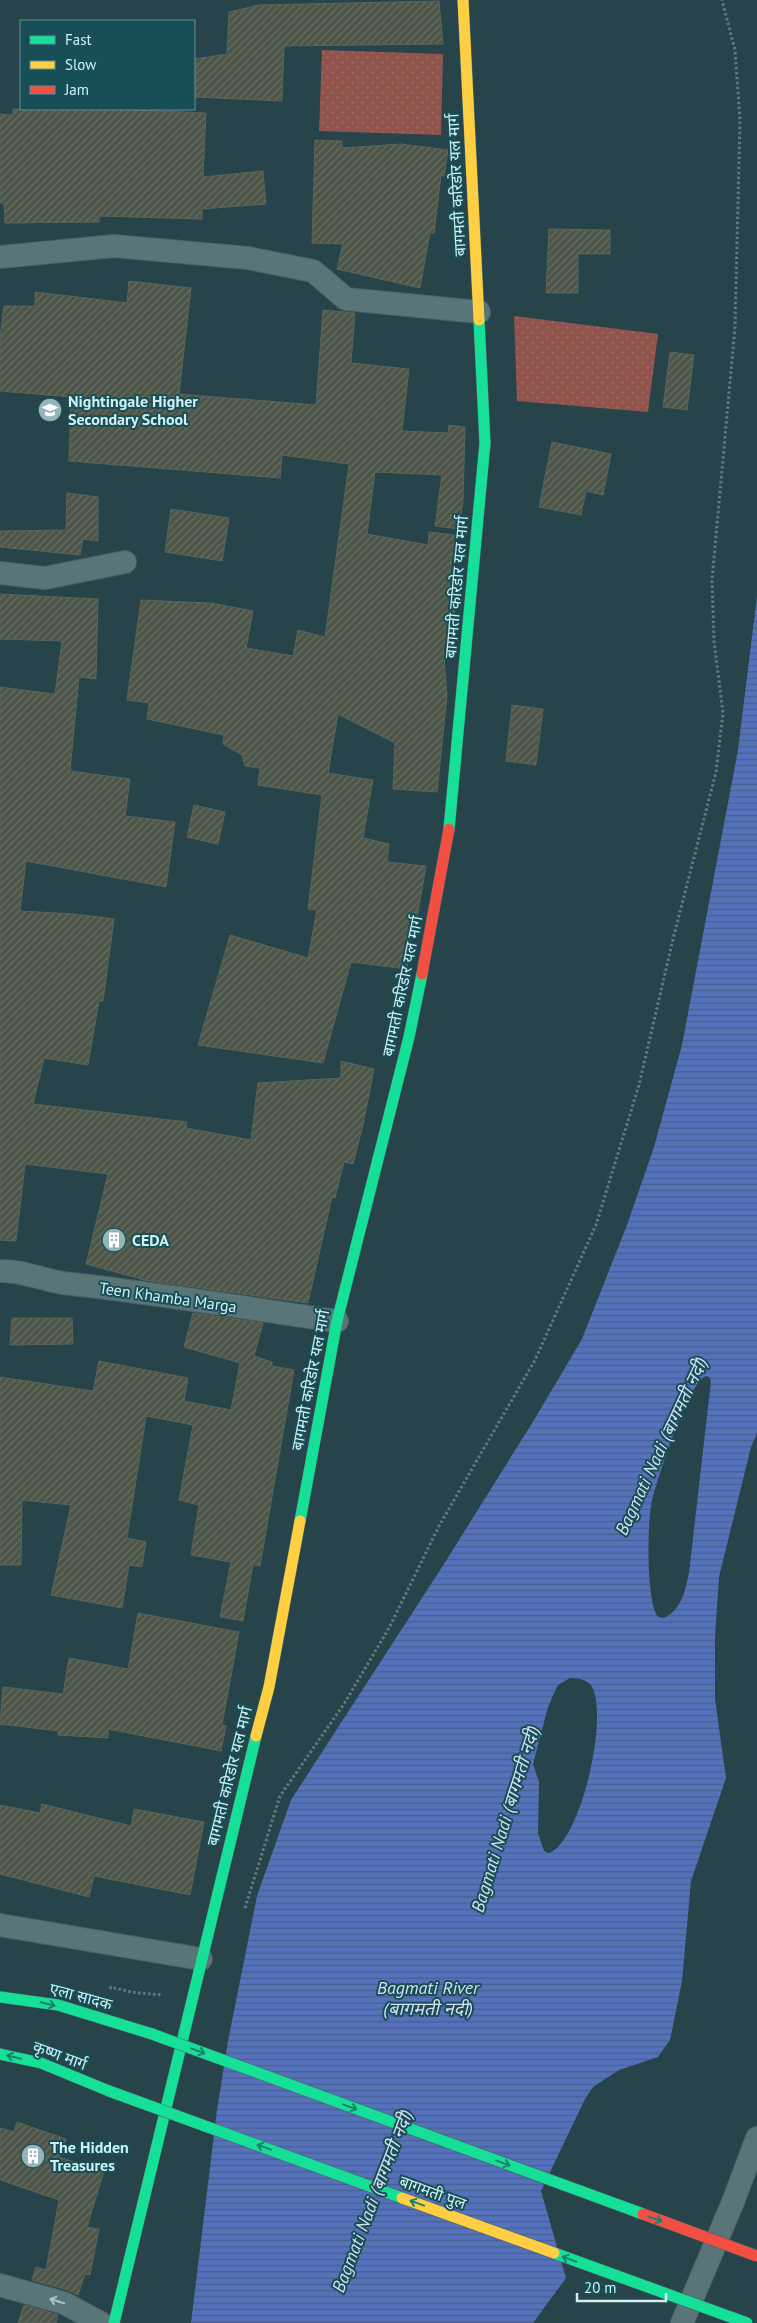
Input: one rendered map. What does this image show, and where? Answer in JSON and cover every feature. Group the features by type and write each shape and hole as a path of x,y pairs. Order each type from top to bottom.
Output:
{"street":[{"name":"बागमती करिडोर यल मार्ग","path":"114,2323 246,1771 270,1687 337,1321 409,1037 447,849 460,727 485,443 463,0"},
{"path":"0,257 114,246 248,258 313,271 346,299 479,312"},
{"path":"0,574 45,578 124,562"},
{"name":"Teen Khamba Marga","path":"0,1271 10,1271 59,1282 337,1321"},
{"path":"0,1925 201,1959"},
{"name":"एला सादक","path":"0,1997 21,1997 85,2013 152,2034 757,2256"},
{"name":"कृष्ण मार्ग","path":"0,2054 41,2063 109,2091"},
{"name":"बागमती पुल","path":"109,2091 747,2323"},
{"path":"682,2323 733,2202 757,2138"},
{"path":"0,2286 64,2303 101,2323"}],"path":[{"path":"245,1910 280,1796 344,1704 389,1628 439,1526 535,1360 596,1224 640,1085 674,935 716,772 723,713 714,641 712,580 736,327 740,120 735,50 722,0"}],"shaded area":[{"path":"322,50 443,54 441,135 319,131"},
{"path":"514,316 658,334 648,412 517,401"}],"water":[{"name":"Bagmati River (बागमती नदी)","path":"757,596 757,1433 751,1447 719,1577 715,1637 715,1699 726,1778 691,1881 682,1981 670,2040 658,2057 619,2070 593,2087 585,2099 541,2191 566,2278 533,2323 191,2323 217,2110 228,2041 257,1896 291,1800 444,1564 582,1339 627,1225 654,1147 682,1045 738,750","holes":["706,1376 711,1381 689,1573 679,1605 664,1618 658,1617 651,1595 649,1561 650,1511 660,1473 682,1413 699,1382","570,1678 584,1680 591,1685 596,1700 597,1722 594,1748 589,1775 572,1826 561,1844 549,1853 544,1851 538,1833 539,1782 533,1764 548,1707 554,1693 558,1685"]}],"building":[{"path":"439,1 443,44 284,46 282,101 195,97 195,59 227,54 229,12 259,5"},
{"path":"13,109 138,110 206,113 203,177 263,171 266,204 202,209 202,219 99,216 99,222 5,223 4,203 0,203 0,114 13,115"},
{"path":"315,140 342,141 342,148 401,144 448,150 444,176 441,175 434,233 430,233 420,288 337,269 343,244 312,243"},
{"path":"549,229 610,230 610,254 578,254 578,293 546,293"},
{"path":"129,281 191,288 179,394 316,405 323,310 355,313 351,363 409,369 402,431 448,433 449,425 465,427 463,500 459,529 435,526 442,475 375,472 367,534 428,545 429,532 455,535 449,581 457,583 452,645 443,644 447,696 437,792 393,789 395,743 338,714 328,773 373,780 363,838 389,844 387,862 426,866 416,923 412,923 407,969 351,962 323,1063 198,1045 230,935 308,958 317,910 308,909 322,795 258,785 260,768 245,766 242,755 223,744 224,735 147,719 149,703 127,700 141,600 210,603 253,611 246,648 293,656 298,630 325,637 349,464 282,455 280,478 69,461 71,397 0,391 0,338 4,306 35,306 35,292 127,303"},
{"path":"670,352 694,355 687,410 663,407"},
{"path":"552,442 611,454 603,495 586,491 581,515 539,507"},
{"path":"67,493 98,497 98,541 83,539 80,555 0,547 0,531 66,530"},
{"path":"171,509 229,518 222,561 165,552"},
{"path":"0,594 98,599 96,679 79,677 70,771 130,779 125,816 175,822 166,887 26,861 20,911 74,914 114,919 103,1001 99,1001 88,1065 44,1058 33,1104 187,1122 186,1128 251,1140 258,1083 341,1078 341,1061 374,1069 353,1164 344,1162 335,1198 332,1197 308,1303 144,1280 86,1264 108,1174 25,1164 16,1241 0,1240 0,687 55,694 62,641 0,639"},
{"path":"512,705 543,709 536,765 506,761"},
{"path":"194,805 225,812 218,844 187,837"},
{"path":"193,1313 263,1323 254,1356 272,1362 272,1366 294,1370 260,1566 253,1565 243,1621 220,1617 231,1562 191,1555 199,1505 179,1500 193,1425 146,1416 127,1538 146,1542 142,1567 129,1565 122,1608 51,1595 71,1505 22,1500 21,1565 0,1565 0,1377 93,1391 99,1361 188,1378 184,1401 231,1410 240,1363 184,1347"},
{"path":"12,1318 72,1318 73,1344 10,1345"},
{"path":"138,1613 239,1632 222,1725 226,1726 221,1751 108,1729 108,1738 58,1735 58,1731 0,1724 3,1687 63,1694 69,1658 128,1669"},
{"path":"42,1804 131,1826 134,1809 204,1822 190,1895 94,1876 89,1897 0,1874 0,1805 40,1813"},
{"path":"17,2122 66,2139 59,2157 104,2171 87,2227 99,2229 90,2275 85,2274 78,2295 68,2290 32,2280 36,2267 46,2270 59,2200 0,2180 0,2128 14,2132"},
{"path":"24,2305 58,2315 56,2323 18,2323"}],"traffic: fast":[{"path":"449,829 485,443 479,320"},
{"path":"300,1521 337,1321 409,1037 422,974"},
{"path":"114,2323 256,1736"},
{"path":"0,1997 58,2005 152,2034"},
{"path":"152,2034 643,2214"},
{"path":"0,2054 41,2063 109,2091"},
{"path":"109,2091 402,2198"},
{"path":"554,2253 747,2323"}],"traffic: slow":[{"path":"463,0 479,320"},
{"path":"256,1736 269,1687 300,1521"},
{"path":"402,2198 554,2253"}],"traffic: jam":[{"path":"422,974 449,829"},
{"path":"643,2214 757,2256"}],"place":[{"name":"Nightingale Higher Secondary School","path":"50,410"},
{"name":"CEDA","path":"114,1240"},
{"name":"The Hidden Treasures","path":"33,2156"}],"water label":[{"name":"Bagmati Nadi (बागमती नदी)","path":"661,1446"},
{"name":"Bagmati Nadi (बागमती नदी)","path":"505,1819"},
{"name":"Bagmati Nadi (बागमती नदी)","path":"372,2201"}]}
